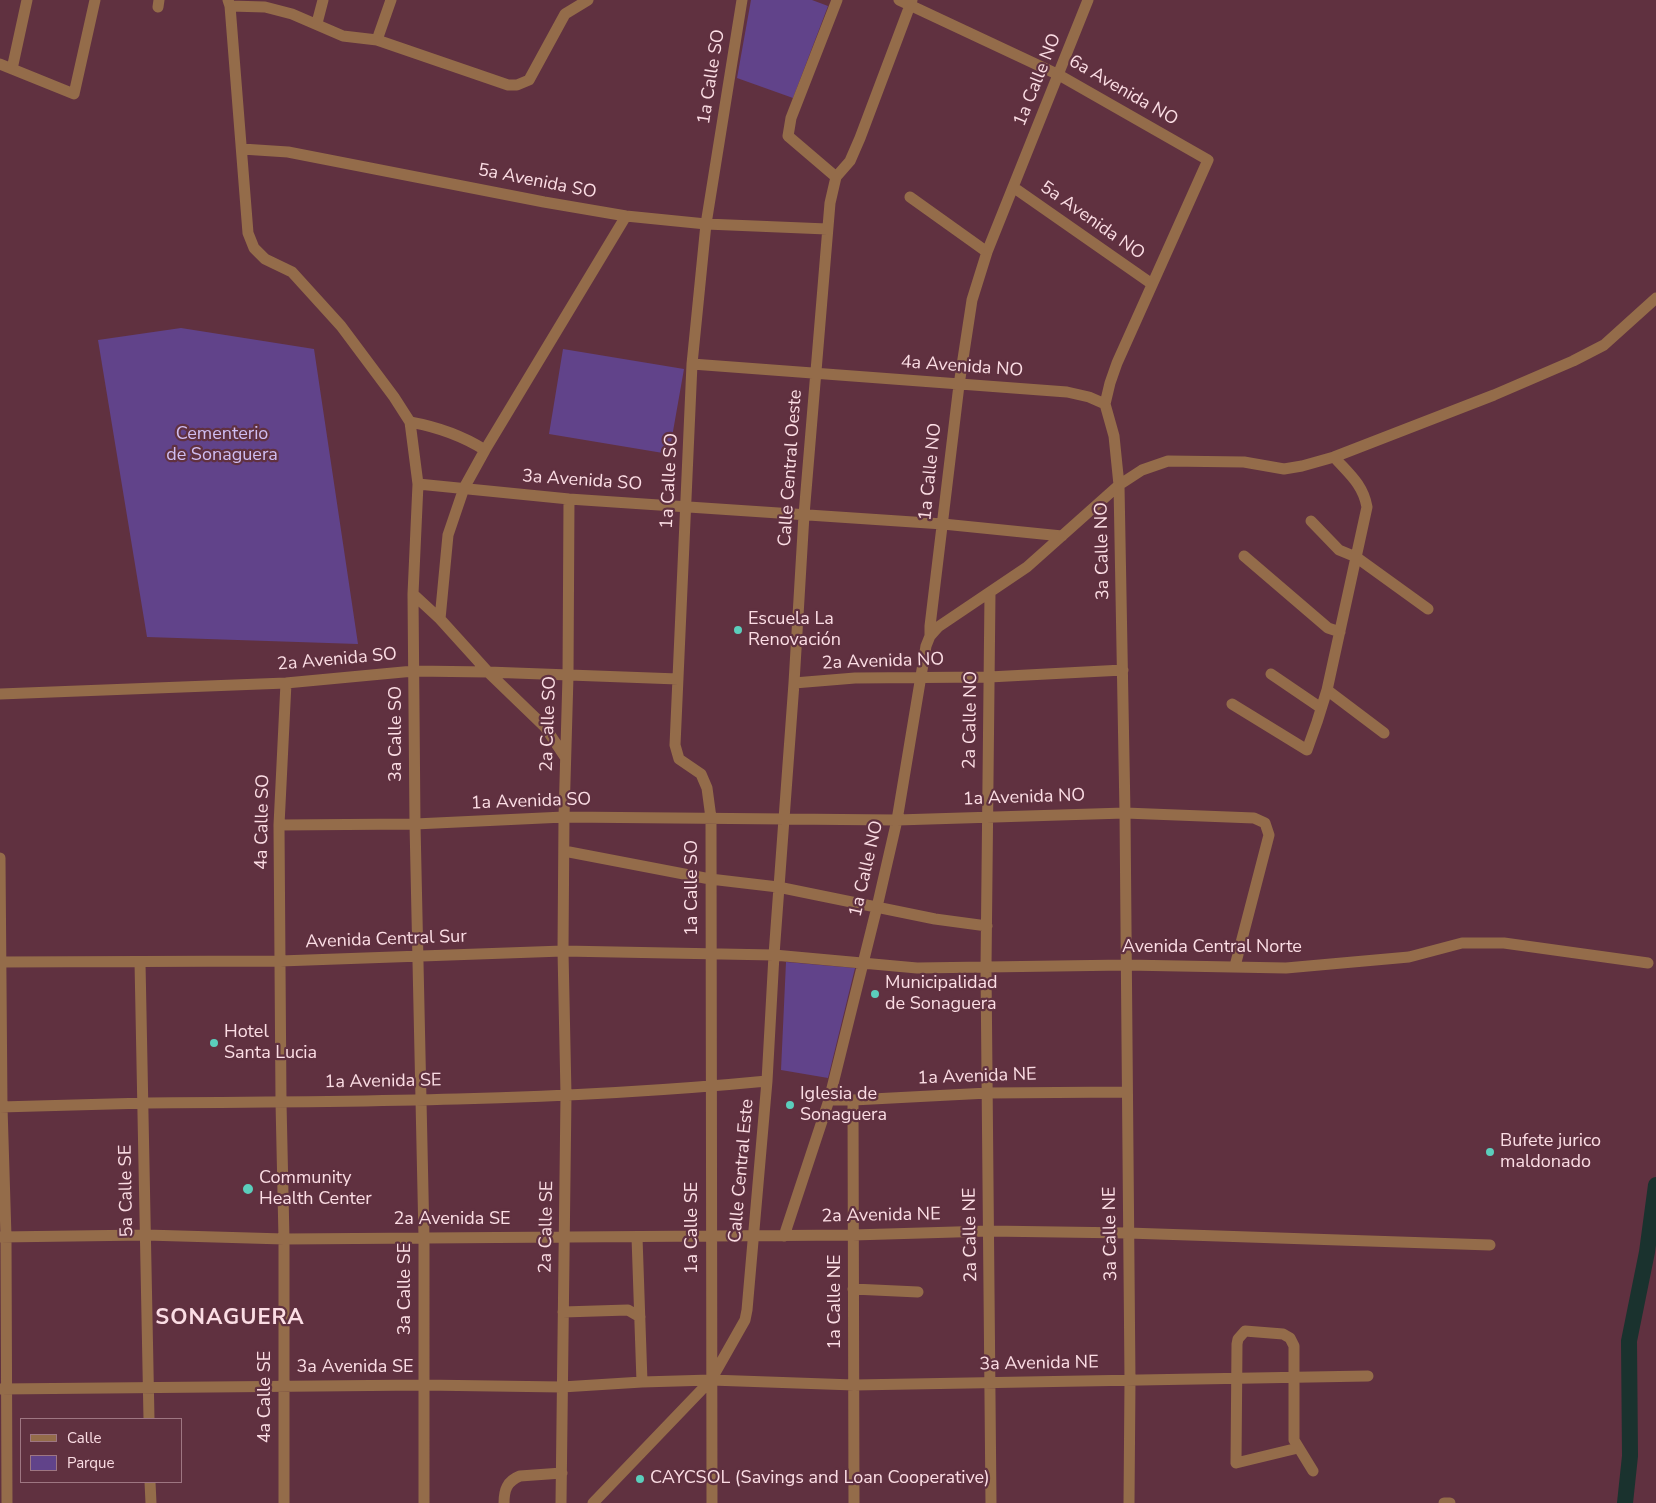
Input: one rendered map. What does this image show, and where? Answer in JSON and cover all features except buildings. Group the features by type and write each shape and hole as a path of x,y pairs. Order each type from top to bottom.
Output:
{"street":[{"path":"12,69 27,0"},
{"path":"0,64 74,94 95,0"},
{"path":"316,23 323,0"},
{"path":"377,40 391,0"},
{"path":"485,450 449,431 430,425 410,422 394,397 341,326 292,272 265,259 254,248 248,232 229,3 264,7 292,14 343,36 377,40 508,85 516,85 529,80 566,14 587,0"},
{"name":"1a Calle SO","path":"710,953 711,818 708,788 701,774 679,759 676,745 678,679 692,364 706,224 742,0"},
{"path":"836,177 788,136 791,118 837,0"},
{"name":"6a Avenida NO","path":"899,0 911,2 1059,74 1208,160 1152,284"},
{"name":"1a Calle NO","path":"862,963 897,820 920,678 926,646 930,636 959,385 972,300 987,252 1088,0"},
{"name":"Calle Central Oeste","path":"774,955 804,515 830,203 836,177 850,161 860,138 911,2"},
{"name":"5a Avenida SO","path":"242,149 306,156 626,216 706,224 827,229"},
{"name":"5a Avenida NO","path":"1013,188 1152,284"},
{"path":"910,197 987,252"},
{"path":"440,619 448,535 464,488 626,216"},
{"path":"1105,404 1117,363 1152,284"},
{"path":"930,636 938,628 1027,567 1119,485 1142,470 1168,461 1244,462 1284,469 1302,466 1334,456 1494,395 1573,361 1604,345 1656,298"},
{"name":"4a Avenida NO","path":"692,364 1067,392 1088,397 1105,404"},
{"name":"3a Calle NO","path":"1105,404 1114,436 1119,485 1126,965"},
{"name":"3a Calle SO","path":"410,422 418,484 413,594 418,956"},
{"path":"1232,704 1307,750 1322,708 1367,507 1365,494 1360,486 1334,456"},
{"name":"3a Avenida SO","path":"418,484 569,499 943,524 1062,536"},
{"name":"2a Calle SO","path":"562,951 568,676 569,499"},
{"path":"1311,521 1339,550 1356,557 1428,609"},
{"path":"1244,556 1328,628 1340,632"},
{"name":"2a Calle NO","path":"986,968 990,593"},
{"path":"413,594 440,619 488,672 545,727 565,756"},
{"name":"2a Avenida NO","path":"794,683 855,678 990,677 1123,670"},
{"name":"2a Avenida SO","path":"0,694 286,683 414,671 678,679"},
{"path":"1271,674 1322,708"},
{"name":"4a Calle SO","path":"280,961 279,825 286,683"},
{"path":"1326,690 1384,733"},
{"name":"1a Avenida NO","path":"783,820 897,820 1125,813 1254,818 1265,823 1269,835 1234,966"},
{"name":"1a Avenida SO","path":"279,825 415,824 564,817 783,820"},
{"path":"564,851 710,879 778,887 935,919 987,926"},
{"path":"0,858 3,1389 7,1503"},
{"name":"Avenida Central Norte","path":"774,955 917,968 1126,965 1286,968 1409,957 1462,943 1504,943 1648,963"},
{"name":"Avenida Central Sur","path":"1,962 280,961 562,951 774,955"},
{"name":"2a Calle SE","path":"561,1503 566,1095 562,951"},
{"name":"1a Calle SE","path":"710,953 710,1380 712,1503"},
{"name":"Calle Central Este","path":"593,1503 710,1380 745,1320 767,1081 774,955"},
{"name":"3a Calle SE","path":"418,956 424,1238 424,1503"},
{"name":"4a Calle SE","path":"280,961 284,1239 284,1503"},
{"name":"5a Calle SE","path":"140,962 149,1418"},
{"path":"784,1236 829,1100 862,963"},
{"name":"3a Calle NE","path":"1126,965 1130,1380 1129,1503"},
{"name":"2a Calle NE","path":"986,968 991,1503"},
{"name":"1a Avenida SE","path":"1,1107 566,1095 710,1087 767,1081"},
{"name":"1a Avenida NE","path":"829,1100 988,1093 1126,1092"},
{"name":"1a Calle NE","path":"853,1100 854,1503"},
{"name":"2a Avenida NE","path":"754,1236 989,1231 1128,1233 1490,1244"},
{"name":"2a Avenida SE","path":"3,1237 146,1235 284,1239 754,1236"},
{"path":"637,1237 642,1382"},
{"path":"853,1289 918,1292"},
{"path":"563,1312 628,1310 640,1317"},
{"path":"1298,1448 1236,1463 1238,1340 1244,1331 1283,1334 1290,1338 1294,1346 1294,1440 1313,1471"},
{"name":"3a Avenida NE","path":"710,1380 854,1385 1368,1376"},
{"name":"3a Avenida SE","path":"3,1389 148,1386 423,1385 562,1387 710,1380"},
{"path":"504,1503 506,1488 514,1478 562,1472"},
{"path":"150,1483 151,1503"},
{"path":"1444,1503 1450,1503"}],"green space":[{"path":"751,0 812,0 828,6 793,98 737,78"},
{"name":"Cementerio de Sonaguera","path":"181,328 314,349 358,644 147,637 98,340"},
{"path":"563,349 684,369 669,454 549,434"},
{"path":"786,962 855,968 828,1078 781,1070"}],"waterway":[{"path":"1625,1503 1630,1456 1629,1341 1647,1252 1656,1185"}],"place":[{"name":"Escuela La Renovación","path":"738,630"},
{"name":"Municipalidad de Sonaguera","path":"875,994"},
{"name":"Hotel Santa Lucia","path":"214,1043"},
{"name":"Iglesia de Sonaguera","path":"790,1105"},
{"name":"Bufete jurico maldonado","path":"1490,1152"},
{"name":"Community Health Center","path":"248,1189"},
{"name":"CAYCSOL (Savings and Loan Cooperative)","path":"640,1479"}],"district":[{"name":"SONAGUERA","path":"230,1319"}]}
